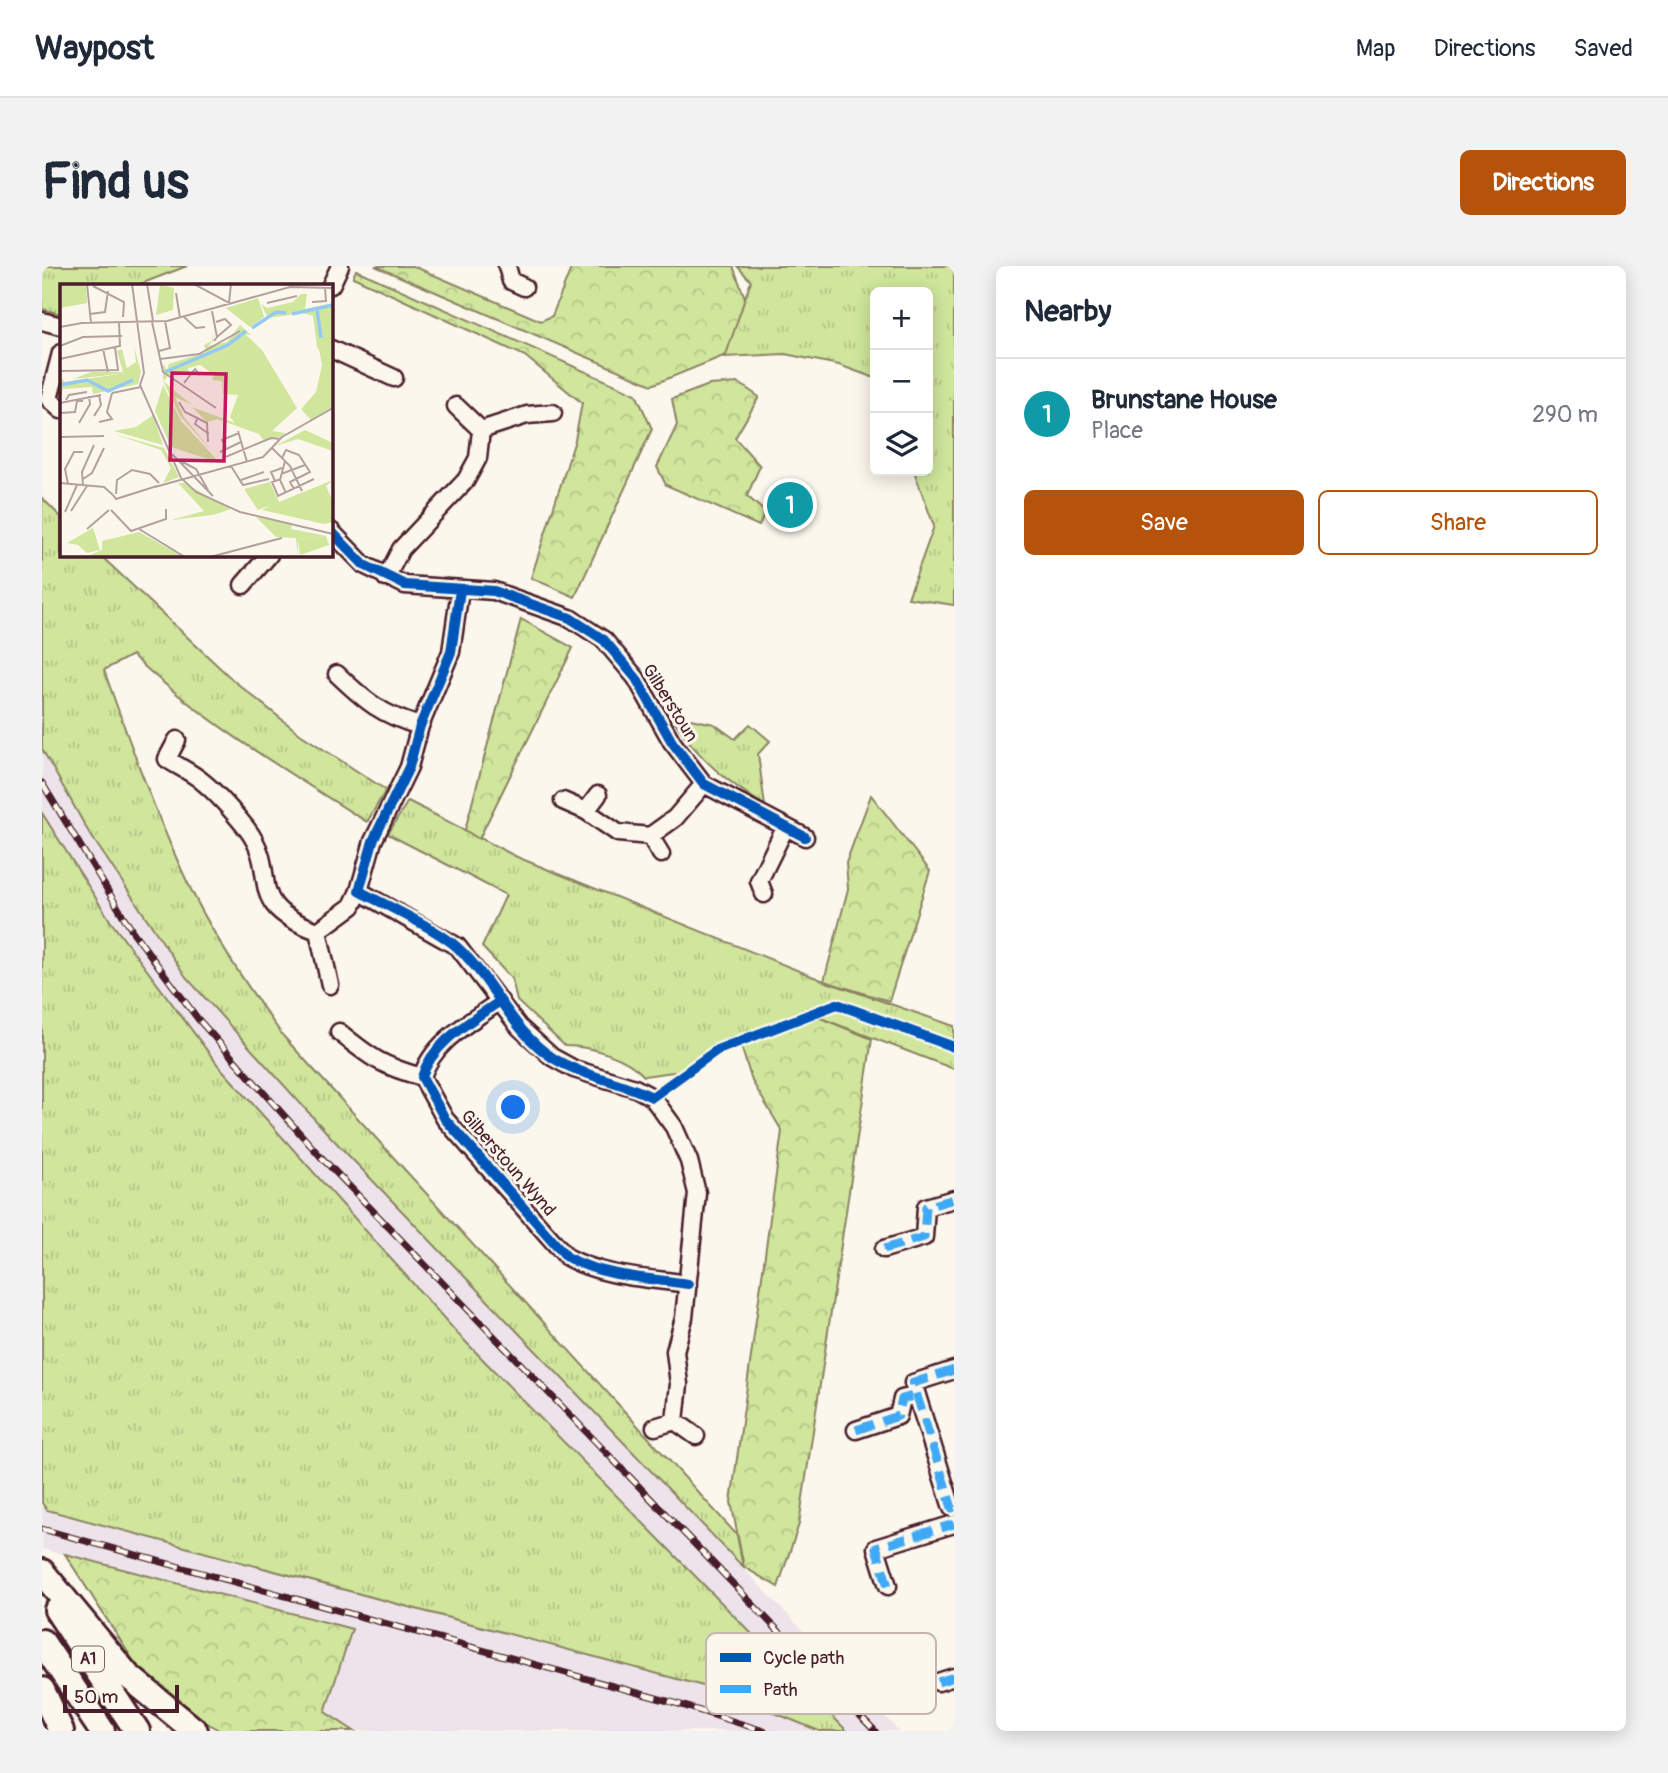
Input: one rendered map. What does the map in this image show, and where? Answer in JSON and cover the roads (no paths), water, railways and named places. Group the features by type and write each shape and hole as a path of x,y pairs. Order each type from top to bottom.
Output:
{"main road":[{"path":"42,1572 127,1675 195,1731"},
{"name":"A1","path":"42,1586 137,1731"},
{"name":"A1","path":"42,1642 102,1731"},
{"path":"42,1689 61,1731"}],"street":[{"path":"331,284 340,266"},
{"path":"507,266 511,281 524,287"},
{"path":"42,321 60,326"},
{"path":"332,349 394,378"},
{"path":"51,403 60,358"},
{"path":"456,406 481,430"},
{"path":"481,430 527,415 553,412"},
{"path":"386,578 401,549 466,480 478,458 481,430"},
{"name":"Gilberstoun","path":"332,532 352,556 386,578 424,589 494,591 522,598 570,618 604,640 636,678 672,742 704,784 805,836"},
{"path":"243,585 268,556"},
{"path":"318,931 352,906 359,891 373,841 409,767 420,726 451,652 460,590"},
{"path":"337,674 363,700 389,717 420,726"},
{"path":"177,740 167,759 203,782 248,831 258,847 265,892 273,906 302,925 318,931"},
{"path":"563,801 586,811 618,833 650,836 676,818 704,784"},
{"path":"586,811 598,795"},
{"path":"756,885 785,828"},
{"path":"650,836 661,854"},
{"path":"359,891 458,947 519,1027 552,1057 574,1069 635,1088 652,1097 674,1127 689,1161 697,1193 684,1318 675,1351 679,1384 675,1421"},
{"path":"318,931 330,985"},
{"path":"339,1032 359,1051 387,1067 422,1077 426,1063 449,1038 500,1001"},
{"name":"Gilberstoun Wynd","path":"422,1077 445,1119 567,1257 582,1266 613,1273 688,1284"},
{"path":"884,1249 924,1237 926,1207 954,1199"},
{"path":"954,1370 914,1383 954,1507"},
{"path":"856,1430 898,1416 902,1399 917,1395"},
{"path":"655,1427 675,1421"},
{"path":"675,1421 696,1436"},
{"path":"888,1586 876,1548 954,1524"}],"railway":[{"path":"42,783 133,932 198,1019 321,1157 780,1633"},
{"path":"42,1529 706,1713"},
{"path":"710,1714 764,1731"},
{"path":"859,1714 875,1731"}],"place":[{"name":"Brunstane House","path":"790,505"}]}
